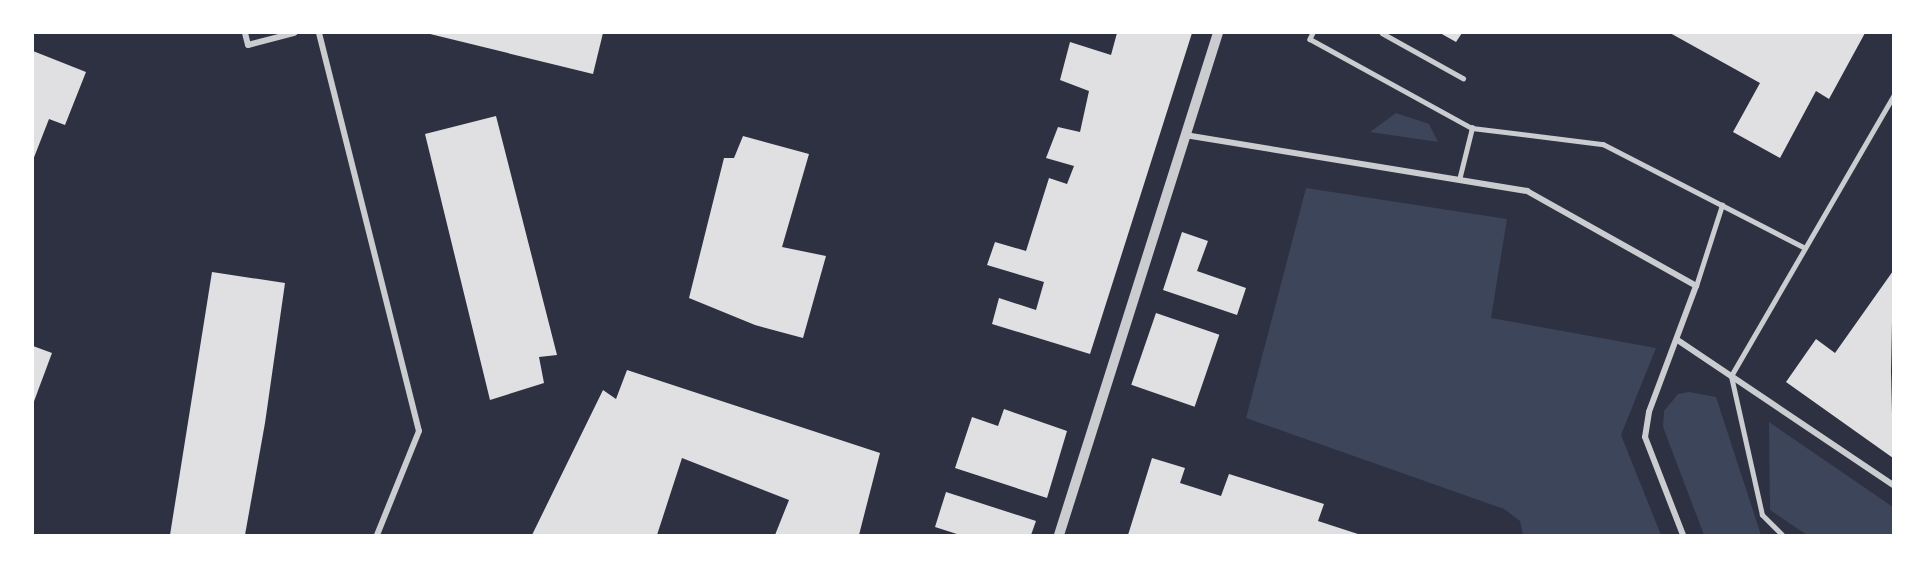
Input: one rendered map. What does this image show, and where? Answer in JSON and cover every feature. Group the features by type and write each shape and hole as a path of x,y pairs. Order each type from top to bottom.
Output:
{"street":[{"path":"245,33 248,45 294,33"},
{"path":"319,33 419,431 377,535"},
{"path":"1059,535 1218,33"},
{"path":"1184,135 1527,191 1696,286 1679,341 1649,412 1645,437 1683,535"},
{"path":"1679,341 1893,485"}],"lane":[{"path":"1313,33 1310,39 1472,128 1603,144 1805,248"},
{"path":"1382,33 1463,78"},
{"path":"1782,535 1762,515 1731,376 1893,96"},
{"path":"1459,180 1472,128"},
{"path":"1696,286 1722,205"}],"shaded area":[{"path":"1396,113 1429,124 1438,142 1370,132"},
{"path":"1306,188 1507,219 1491,318 1656,348 1621,435 1661,535 1523,535 1520,521 1504,509 1246,418"},
{"path":"1689,392 1716,397 1761,535 1704,535 1663,427 1664,411 1678,394"},
{"path":"1769,422 1893,507 1893,535 1807,535 1770,510"}],"building":[{"path":"426,33 603,33 593,74"},
{"path":"1117,33 1192,33 1090,354 992,324 999,298 1036,310 1044,282 987,265 995,242 1026,251 1049,178 1067,184 1074,166 1046,158 1058,127 1080,132 1089,91 1060,80 1070,42 1111,55"},
{"path":"1440,33 1462,33 1456,42"},
{"path":"1670,33 1865,33 1829,99 1816,91 1780,158 1733,132 1760,83"},
{"path":"33,51 86,72 65,125 49,119 33,160"},
{"path":"496,116 557,355 539,357 544,383 490,400 425,134"},
{"path":"743,136 809,154 782,247 826,256 803,338 755,325 689,298 724,158 734,158"},
{"path":"1182,232 1208,241 1197,271 1246,288 1237,315 1163,290"},
{"path":"1893,271 1891,371 1893,458 1786,382 1816,339 1835,353"},
{"path":"212,272 285,283 265,423 245,535 170,535"},
{"path":"1156,313 1219,335 1195,407 1131,385"},
{"path":"33,346 52,353 33,404"},
{"path":"627,370 880,453 859,535 775,535 789,500 682,458 657,535 532,535 603,390 616,399"},
{"path":"1004,409 1067,431 1047,498 955,468 972,417 998,426"},
{"path":"1152,458 1185,468 1180,483 1221,496 1229,474 1324,504 1318,521 1361,535 1128,535"},
{"path":"946,492 1036,521 1031,535 960,535 935,527"}]}
